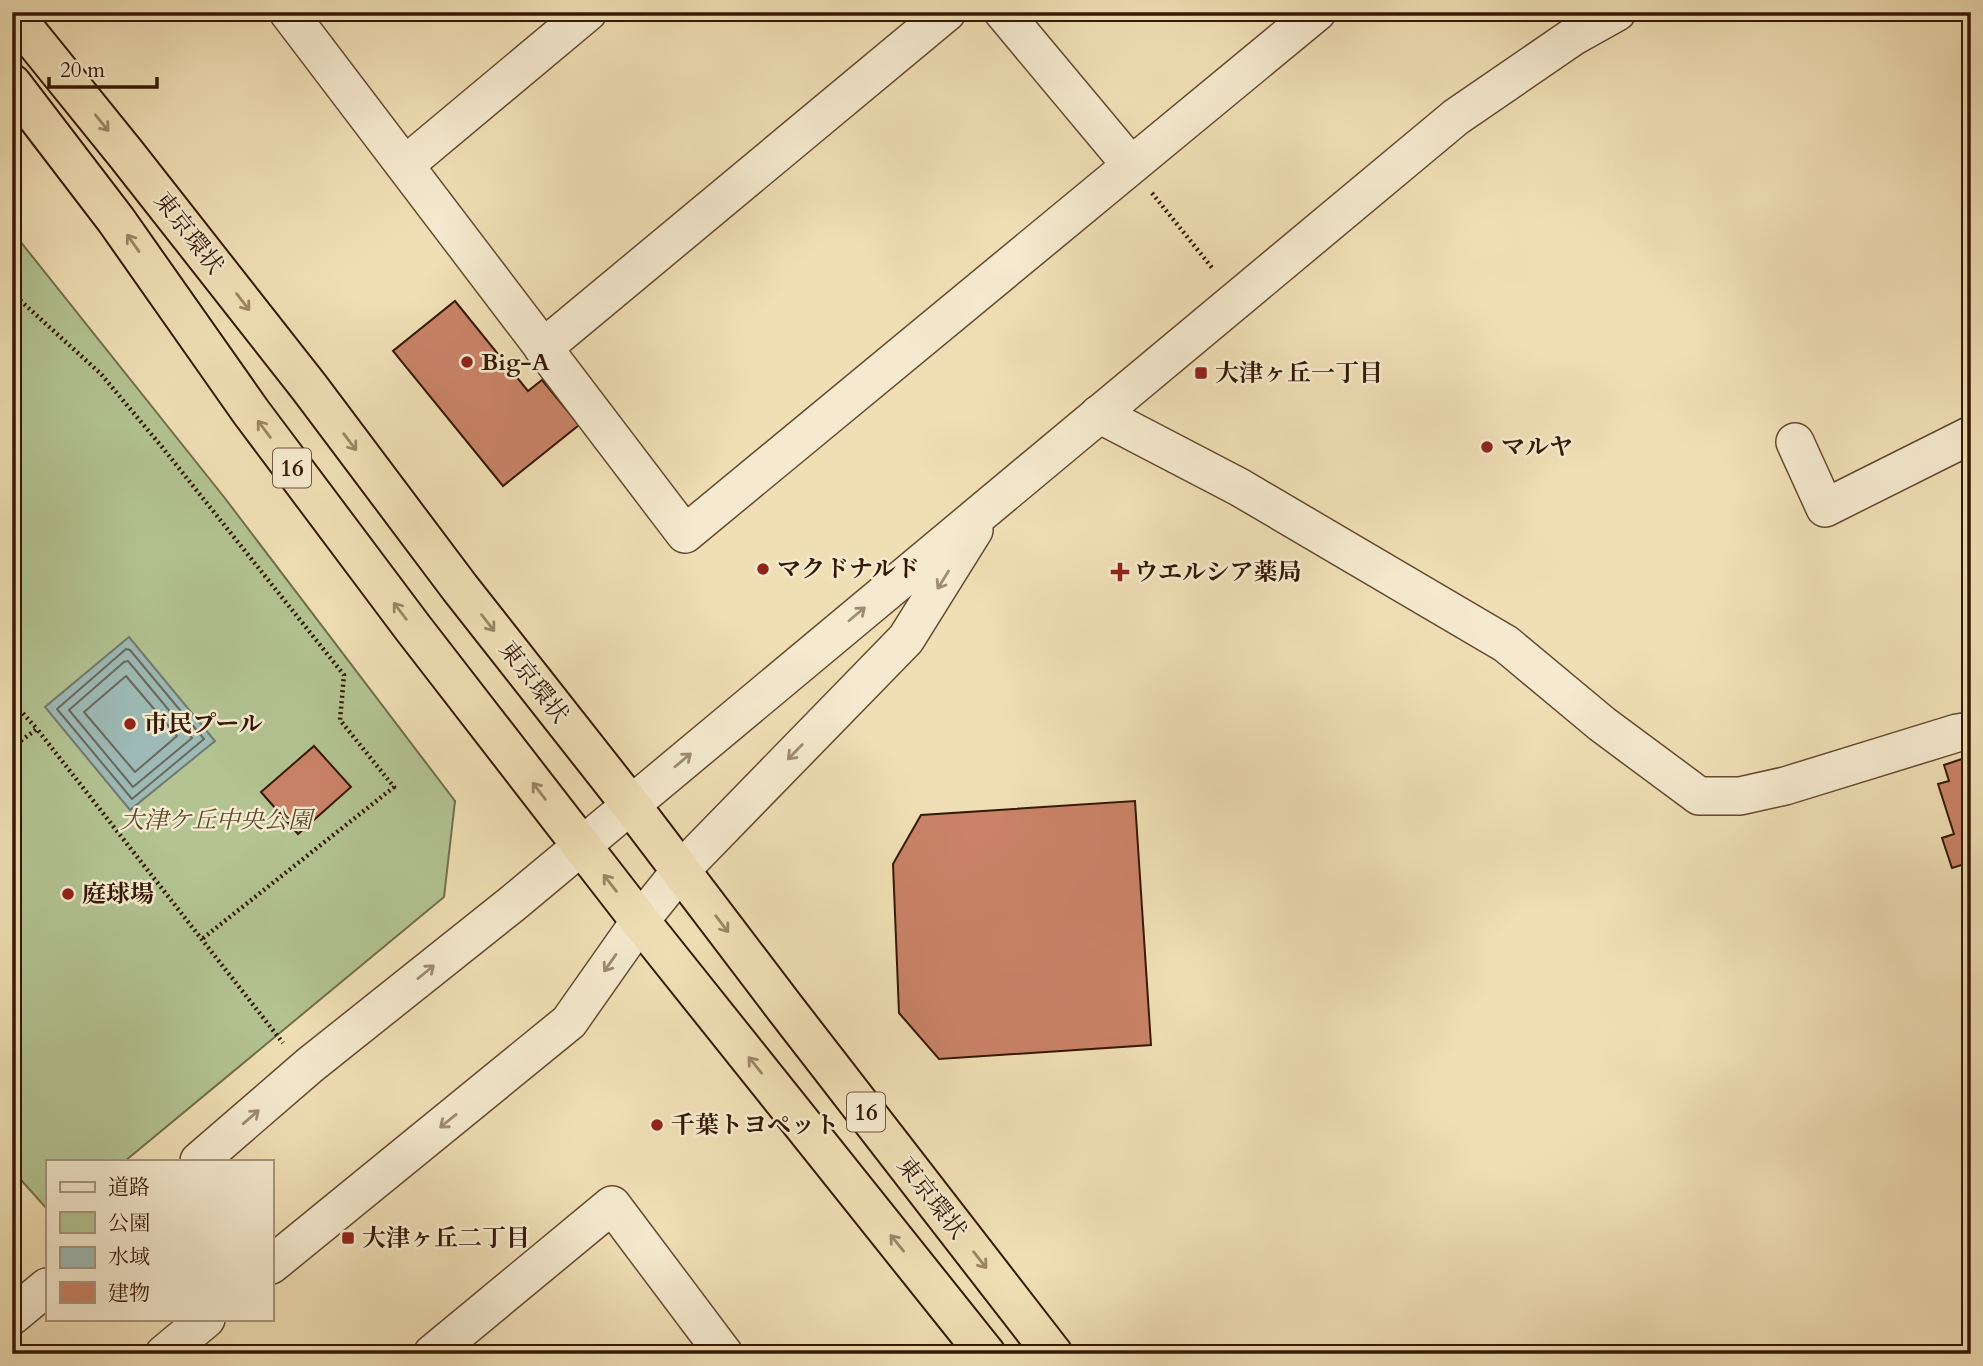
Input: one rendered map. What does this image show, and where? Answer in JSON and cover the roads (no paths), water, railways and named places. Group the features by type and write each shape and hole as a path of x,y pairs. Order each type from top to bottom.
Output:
{"highway":[{"name":"東京環状","path":"12,13 310,387 460,588 630,804 1053,1354"},
{"name":"東京環状","path":"12,84 116,219 251,412 412,628 640,921 986,1354"}],"street":[{"path":"288,12 685,534 1317,12"},
{"path":"405,165 588,12"},
{"path":"543,348 947,12"},
{"path":"1003,12 1130,164"},
{"path":"200,1160 310,1065 581,845 1456,117 1574,36 1617,12"},
{"path":"1099,414 1239,487 1506,645 1602,724 1699,796 1740,796 1785,786 1971,731"},
{"path":"1795,442 1825,508 1971,435"},
{"path":"273,1263 569,1022 640,921 681,870 906,639 992,502"},
{"path":"432,1354 612,1205 724,1354"},
{"path":"12,1316 46,1288"},
{"path":"164,1354 205,1320"}],"water":[{"name":"市民プール","path":"129,637 215,741 130,810 45,707"}],"place":[{"name":"Big-A","path":"467,362"},
{"name":"大津ヶ丘一丁目","path":"1201,373"},
{"name":"マルヤ","path":"1487,447"},
{"name":"マクドナルド","path":"763,569"},
{"name":"ウエルシア薬局","path":"1120,572"},
{"name":"市民プール","path":"130,724"},
{"name":"庭球場","path":"68,894"},
{"name":"千葉トヨペット","path":"657,1125"},
{"name":"大津ヶ丘二丁目","path":"348,1238"}],"park label":[{"name":"大津ケ丘中央公園","path":"216,820"}]}
